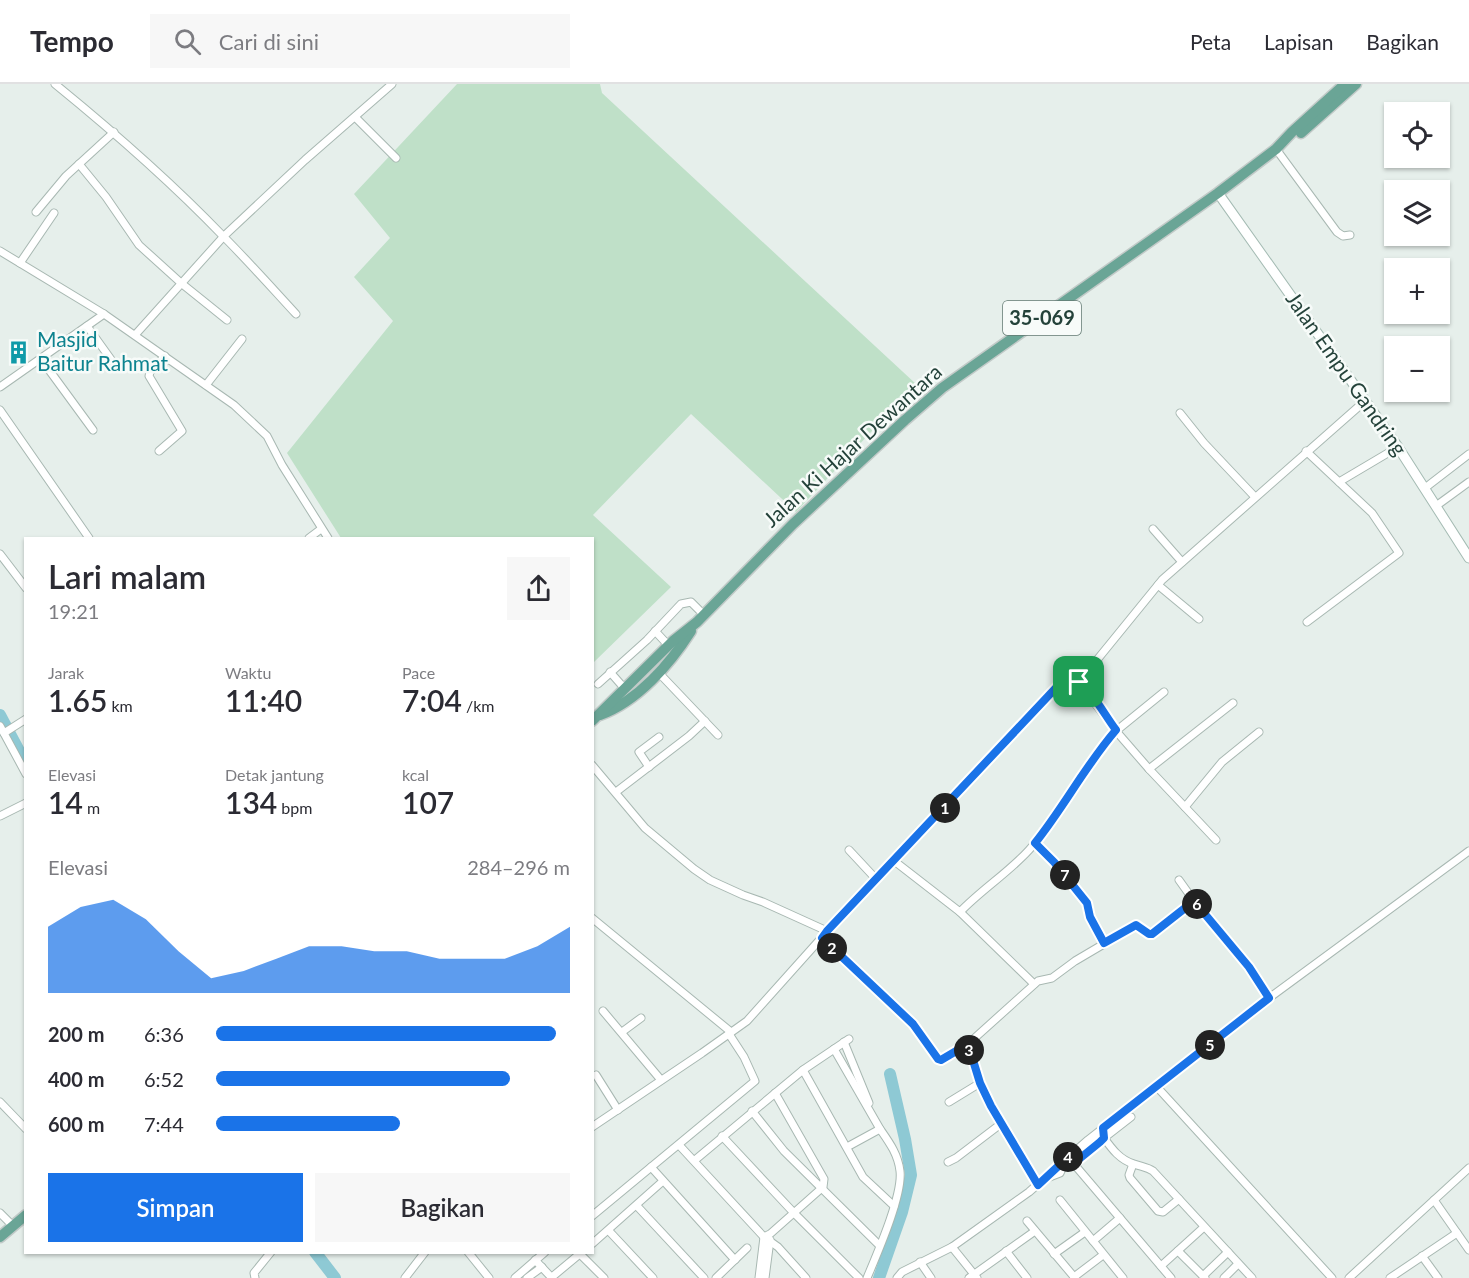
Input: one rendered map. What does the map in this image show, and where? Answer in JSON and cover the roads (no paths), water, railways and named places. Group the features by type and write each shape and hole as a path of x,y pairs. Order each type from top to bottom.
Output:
{"main road":[{"name":"Jalan Ki Hajar Dewantara","path":"1278,147 1345,84"},
{"name":"Jalan Ki Hajar Dewantara","path":"652,673 667,644 793,524 942,388 1218,193 1278,147 1298,135 1356,84"},
{"name":"Jalan Empu Gandring","path":"1218,193 1398,447 1469,558"},
{"name":"Jalan Ki Hajar Dewantara","path":"596,718 618,708 641,682 679,650 700,615"},
{"name":"Jalan Ki Hajar Dewantara","path":"596,718 623,687 641,682"},
{"path":"0,1237 24,1217"}],"street":[{"path":"55,84 114,132 224,236 296,314"},
{"path":"135,335 224,236 392,84"},
{"path":"355,117 396,158"},
{"path":"36,212 79,164 114,132"},
{"path":"1278,147 1337,232 1344,237 1350,235"},
{"path":"79,164 106,197 139,245 227,320"},
{"path":"20,263 54,213"},
{"path":"0,251 135,335 164,358 234,405 263,430 327,537"},
{"path":"0,387 102,315"},
{"path":"90,324 115,365"},
{"path":"206,385 242,339"},
{"path":"159,451 182,431 149,376 164,358"},
{"path":"41,359 93,430"},
{"path":"1079,682 1158,585 1365,400"},
{"path":"0,410 88,537"},
{"path":"1180,413 1204,443 1255,497"},
{"path":"1339,482 1398,447"},
{"path":"1306,451 1372,513 1399,553 1307,622"},
{"path":"1427,490 1469,454"},
{"path":"1436,506 1469,482"},
{"path":"310,537 321,529"},
{"path":"1153,529 1182,562"},
{"path":"0,554 24,585"},
{"path":"1158,585 1199,619"},
{"path":"598,684 612,675 657,633 681,604 691,602 700,615"},
{"path":"657,633 667,644"},
{"path":"652,673 701,725 718,735"},
{"path":"612,675 623,687"},
{"path":"594,1126 747,1021 827,931 1068,675 1079,682 1149,769 1215,840"},
{"path":"960,912 1035,843 1092,759 1116,730 1164,692"},
{"path":"1149,769 1233,703"},
{"path":"24,720 3,730 24,770"},
{"path":"616,792 701,725"},
{"path":"1185,807 1222,762 1259,732"},
{"path":"649,767 639,752 659,737"},
{"path":"594,767 645,828 694,869 735,892 827,931"},
{"path":"0,816 24,804"},
{"path":"1035,843 1054,862 1087,903 1104,943"},
{"path":"849,850 876,879"},
{"path":"897,1278 902,1272 952,1246 1045,1178 1060,1173 1069,1159 1103,1128 1269,998 1469,851"},
{"path":"893,860 960,912 1039,981"},
{"path":"1179,880 1249,967 1269,998"},
{"path":"822,938 913,1024 941,1060 968,1044 1039,981 1052,978 1104,943 1136,925 1152,934 1194,901"},
{"path":"594,920 730,1033 755,1081 594,1214"},
{"path":"603,1011 661,1080"},
{"path":"622,1032 640,1018"},
{"path":"695,1160 803,1070 846,1040 869,1109"},
{"path":"968,1044 979,1079 1038,1185"},
{"path":"834,1049 894,1151 900,1170 900,1188 867,1278"},
{"path":"803,1070 863,1177 894,1206"},
{"path":"596,1075 618,1110"},
{"path":"949,1102 979,1079"},
{"path":"1157,1087 1332,1278"},
{"path":"759,1278 768,1238 822,1189 824,1179 775,1093"},
{"path":"0,1102 24,1127"},
{"path":"752,1111 784,1151 879,1245"},
{"path":"1069,1159 1104,1138 1131,1117"},
{"path":"948,1162 1002,1123"},
{"path":"1103,1128 1104,1138 1120,1157 1154,1171 1252,1278"},
{"path":"848,1147 880,1129"},
{"path":"723,1136 794,1213 859,1278"},
{"path":"680,1145 806,1278"},
{"path":"1069,1159 1171,1278"},
{"path":"1133,1164 1130,1178 1158,1211 1163,1212 1179,1199"},
{"path":"651,1167 735,1260"},
{"path":"1350,1278 1434,1200 1468,1174"},
{"path":"594,1242 663,1181"},
{"path":"1060,1200 1123,1278"},
{"path":"1434,1200 1469,1250"},
{"path":"637,1206 704,1278"},
{"path":"0,1212 13,1226"},
{"path":"1093,1241 1120,1218"},
{"path":"1027,1221 1075,1277 1103,1255"},
{"path":"1161,1266 1204,1227"},
{"path":"609,1231 653,1278"},
{"path":"952,1246 973,1277 1035,1231"},
{"path":"1054,1254 1085,1232"},
{"path":"1392,1277 1457,1233"},
{"path":"765,1278 768,1238"},
{"path":"716,1278 747,1248"},
{"path":"1006,1251 1027,1278"},
{"path":"1178,1251 1204,1277 1228,1252"},
{"path":"255,1278 254,1273 269,1254"},
{"path":"405,1278 423,1254"},
{"path":"470,1254 489,1278"},
{"path":"515,1278 542,1254"},
{"path":"535,1260 552,1278 580,1254"},
{"path":"582,1254 604,1278"},
{"path":"1422,1256 1438,1278"},
{"path":"920,1262 931,1278"},
{"path":"1224,1278 1239,1264"},
{"path":"527,1278 542,1267"}],"waterway":[{"path":"0,715 24,760"},
{"path":"879,1278 902,1212 911,1175 890,1074"},
{"path":"317,1254 335,1278"}],"place":[{"name":"Masjid Baitur Rahmat","path":"19,352"}]}
